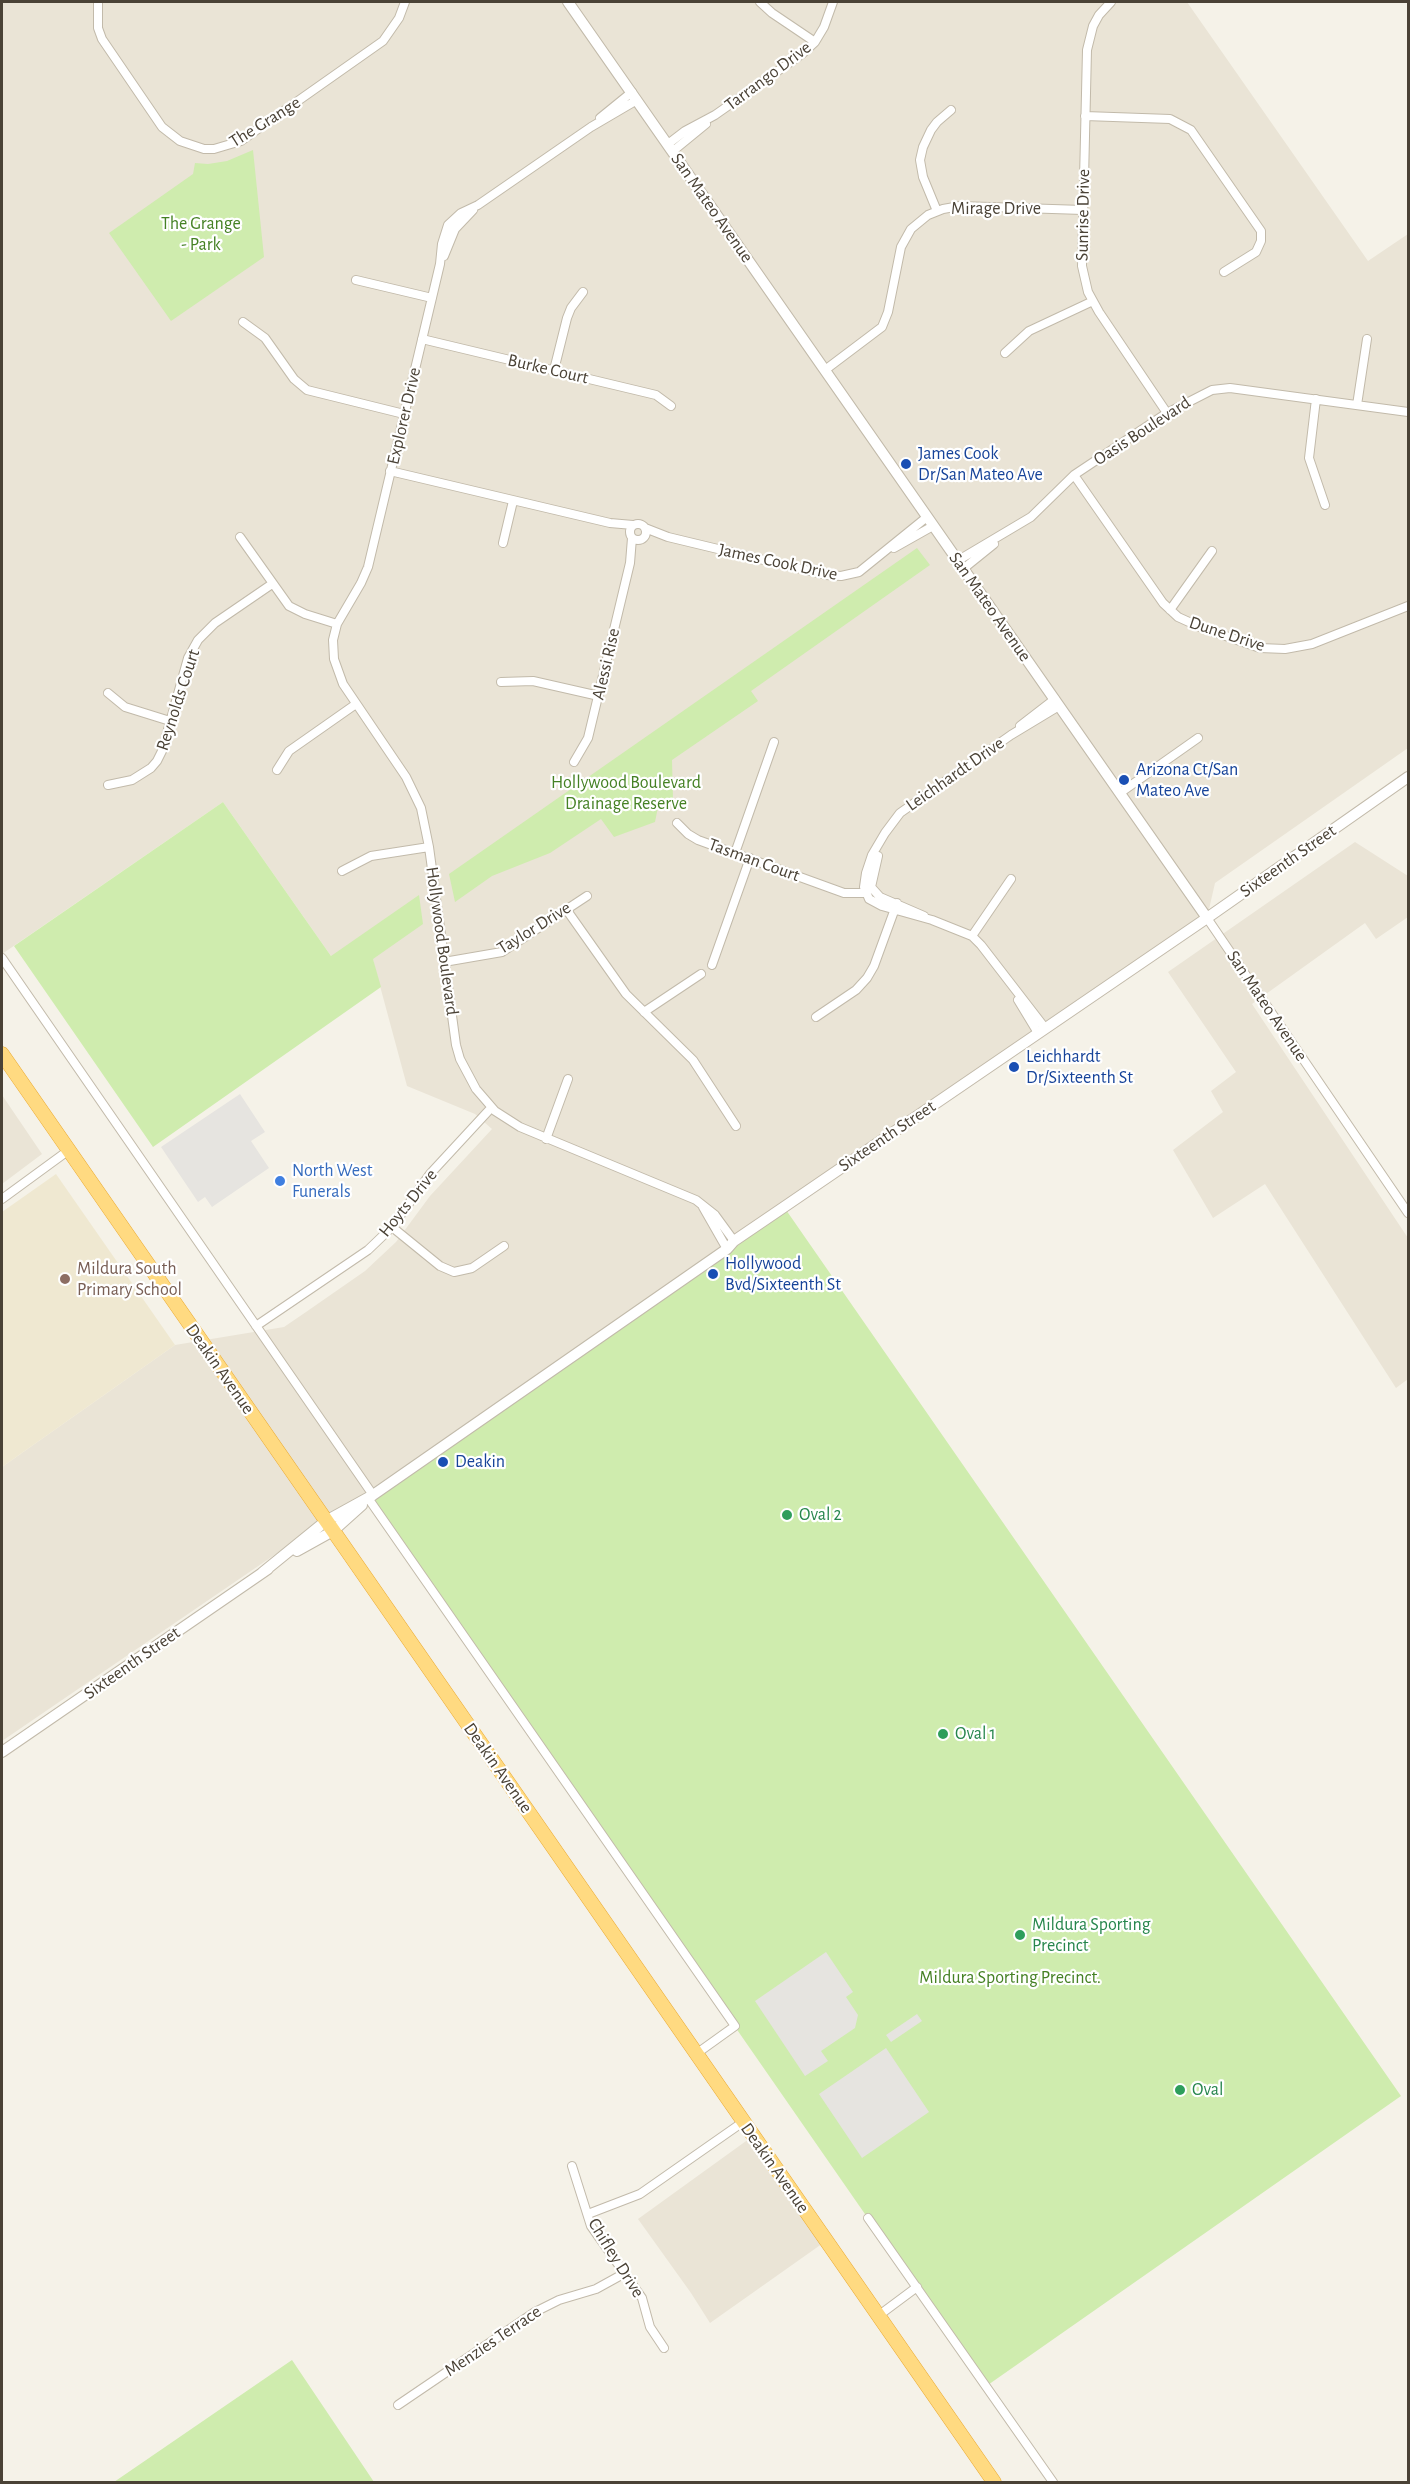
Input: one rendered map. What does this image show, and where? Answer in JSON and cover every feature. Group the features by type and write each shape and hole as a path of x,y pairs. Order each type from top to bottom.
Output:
{"highway":[{"name":"Deakin Avenue","path":"2,1054 994,2482"}],"street":[{"name":"The Grange","path":"98,2 98,28 102,39 162,127 186,144 214,149 228,147 241,141 383,41 399,18 405,2"},
{"name":"San Mateo Avenue","path":"568,2 1207,918 1408,1213"},
{"path":"760,2 772,13 815,42"},
{"name":"Tarrango Drive","path":"671,148 790,64 815,42 824,27 833,2"},
{"name":"Sunrise Drive","path":"1111,2 1099,15 1089,38 1082,266 1093,301 1167,413"},
{"name":"Explorer Drive","path":"368,567 440,264 455,229 478,205 634,96"},
{"path":"937,211 923,177 920,160 923,147 937,122 951,110"},
{"path":"1085,116 1170,119 1191,130 1261,231 1261,241 1256,252 1224,272"},
{"name":"Mirage Drive","path":"825,370 882,327 888,312 901,247 918,222 937,211 960,206 1083,210"},
{"path":"356,280 432,298"},
{"path":"554,370 567,318 571,308 583,292"},
{"path":"1005,353 1029,331 1093,301"},
{"path":"243,322 266,338 294,379 308,390 404,414"},
{"name":"Burke Court","path":"422,339 656,394 670,406"},
{"path":"1357,405 1367,339"},
{"name":"Oasis Boulevard","path":"960,565 1038,510 1074,475 1167,413 1201,394 1220,388 1408,412"},
{"path":"1316,399 1309,458 1325,505"},
{"name":"James Cook Drive","path":"390,471 610,524 636,535 668,537"},
{"name":"Dune Drive","path":"1074,475 1170,610 1188,622 1247,644 1285,650 1312,644 1408,606"},
{"path":"503,543 513,501"},
{"name":"James Cook Drive","path":"636,535 641,524 645,528 668,537 835,576 859,572 930,522"},
{"name":"Alessi Rise","path":"574,762 588,738 636,535"},
{"path":"240,537 289,606 337,624"},
{"path":"1170,610 1212,550"},
{"name":"Hollywood Boulevard","path":"368,567 337,624 333,640 334,659 339,676 415,792 421,808 429,847 456,1045 460,1059 476,1089 491,1108 520,1127 688,1196 701,1204 731,1245"},
{"name":"Reynolds Court","path":"108,785 132,780 151,768 162,751 188,658 198,640 215,623 272,584"},
{"path":"501,682 533,681 599,696"},
{"path":"108,693 125,707 170,721"},
{"name":"Leichhardt Drive","path":"867,889 866,873 879,844 892,822 909,805 1057,703"},
{"path":"277,770 289,751 356,704"},
{"path":"1120,793 1198,738"},
{"path":"735,853 774,742"},
{"name":"Sixteenth Street","path":"2,1752 262,1573 309,1544 370,1496 1408,777"},
{"name":"Tasman Court","path":"677,823 687,834 698,840 849,894 867,889 895,907 972,936 1011,986 1041,1031"},
{"path":"342,871 371,856 429,847"},
{"path":"712,965 750,858"},
{"path":"972,936 1011,879"},
{"name":"Taylor Drive","path":"444,962 502,952 587,896"},
{"path":"816,1017 856,990 867,978 874,966 895,907"},
{"path":"566,909 620,987 693,1060 736,1126"},
{"path":"2,958 735,2026 696,2054"},
{"path":"644,1012 701,974"},
{"path":"546,1139 568,1079"},
{"name":"Hoyts Drive","path":"256,1326 368,1250 392,1227 415,1192 491,1108"},
{"path":"2,1199 69,1150"},
{"path":"392,1227 440,1266 454,1272 472,1268 504,1246"},
{"path":"588,2214 640,2194 743,2122"},
{"name":"Chifley Drive","path":"572,2166 591,2226 642,2298 650,2327 664,2348"},
{"path":"868,2218 1053,2482"},
{"name":"Menzies Terrace","path":"398,2405 535,2312 559,2300 596,2289 625,2273"},
{"path":"878,2316 917,2287"}],"shaded area":[{"path":"2,2 1187,2 1368,261 1408,234 1408,748 1215,883 1207,918 2,1741 2,1467 175,1345 284,1327 306,1312 365,1271 396,1242 430,1196 492,1129 475,1114 407,1086 373,960 331,956 223,802 2,954"},
{"path":"1355,842 1408,876 1408,917 1376,939 1365,923 1252,1004 1408,1238 1408,1379 1396,1388 1265,1184 1213,1218 1173,1150 1223,1112 1211,1091 1236,1072 1168,972"},
{"path":"240,1094 265,1132 251,1141 269,1168 212,1207 205,1197 198,1202 161,1147"},
{"path":"2,1095 42,1154 2,1184"},
{"name":"Mildura South Primary School","path":"56,1174 175,1345 2,1467 2,1212"},
{"path":"826,1952 853,1992 846,1997 858,2015 855,2028 821,2051 828,2061 805,2076 755,2001"},
{"path":"917,2014 922,2021 891,2042 886,2035"},
{"path":"886,2048 929,2112 862,2158 819,2094"},
{"path":"753,2136 826,2241 710,2323 638,2219"}],"green space":[{"name":"The Grange - Park","path":"253,150 264,257 171,321 109,233 193,174 195,163 208,164 227,161"},
{"name":"Hollywood Boulevard Drainage Reserve","path":"917,548 930,565 751,691 758,701 672,760 673,799 658,807 655,822 614,837 601,819 550,853 492,876 455,902 449,874"},
{"path":"223,802 331,956 419,895 423,924 373,959 381,987 153,1147 14,946"},
{"name":"Mildura Sporting Precinct.","path":"784,1207 1401,2096 985,2387 368,1498"},
{"path":"292,2360 374,2482 114,2482"}],"place":[{"name":"James Cook Dr/San Mateo Ave","path":"906,464"},
{"name":"Arizona Ct/San Mateo Ave","path":"1124,780"},
{"name":"Leichhardt Dr/Sixteenth St","path":"1014,1067"},
{"name":"North West Funerals","path":"280,1181"},
{"name":"Hollywood Bvd/Sixteenth St","path":"713,1274"},
{"name":"Mildura South Primary School","path":"65,1279"},
{"name":"Deakin","path":"443,1462"},
{"name":"Oval 2","path":"787,1515"},
{"name":"Oval 1","path":"943,1734"},
{"name":"Mildura Sporting Precinct","path":"1020,1935"},
{"name":"Oval","path":"1180,2090"}]}
